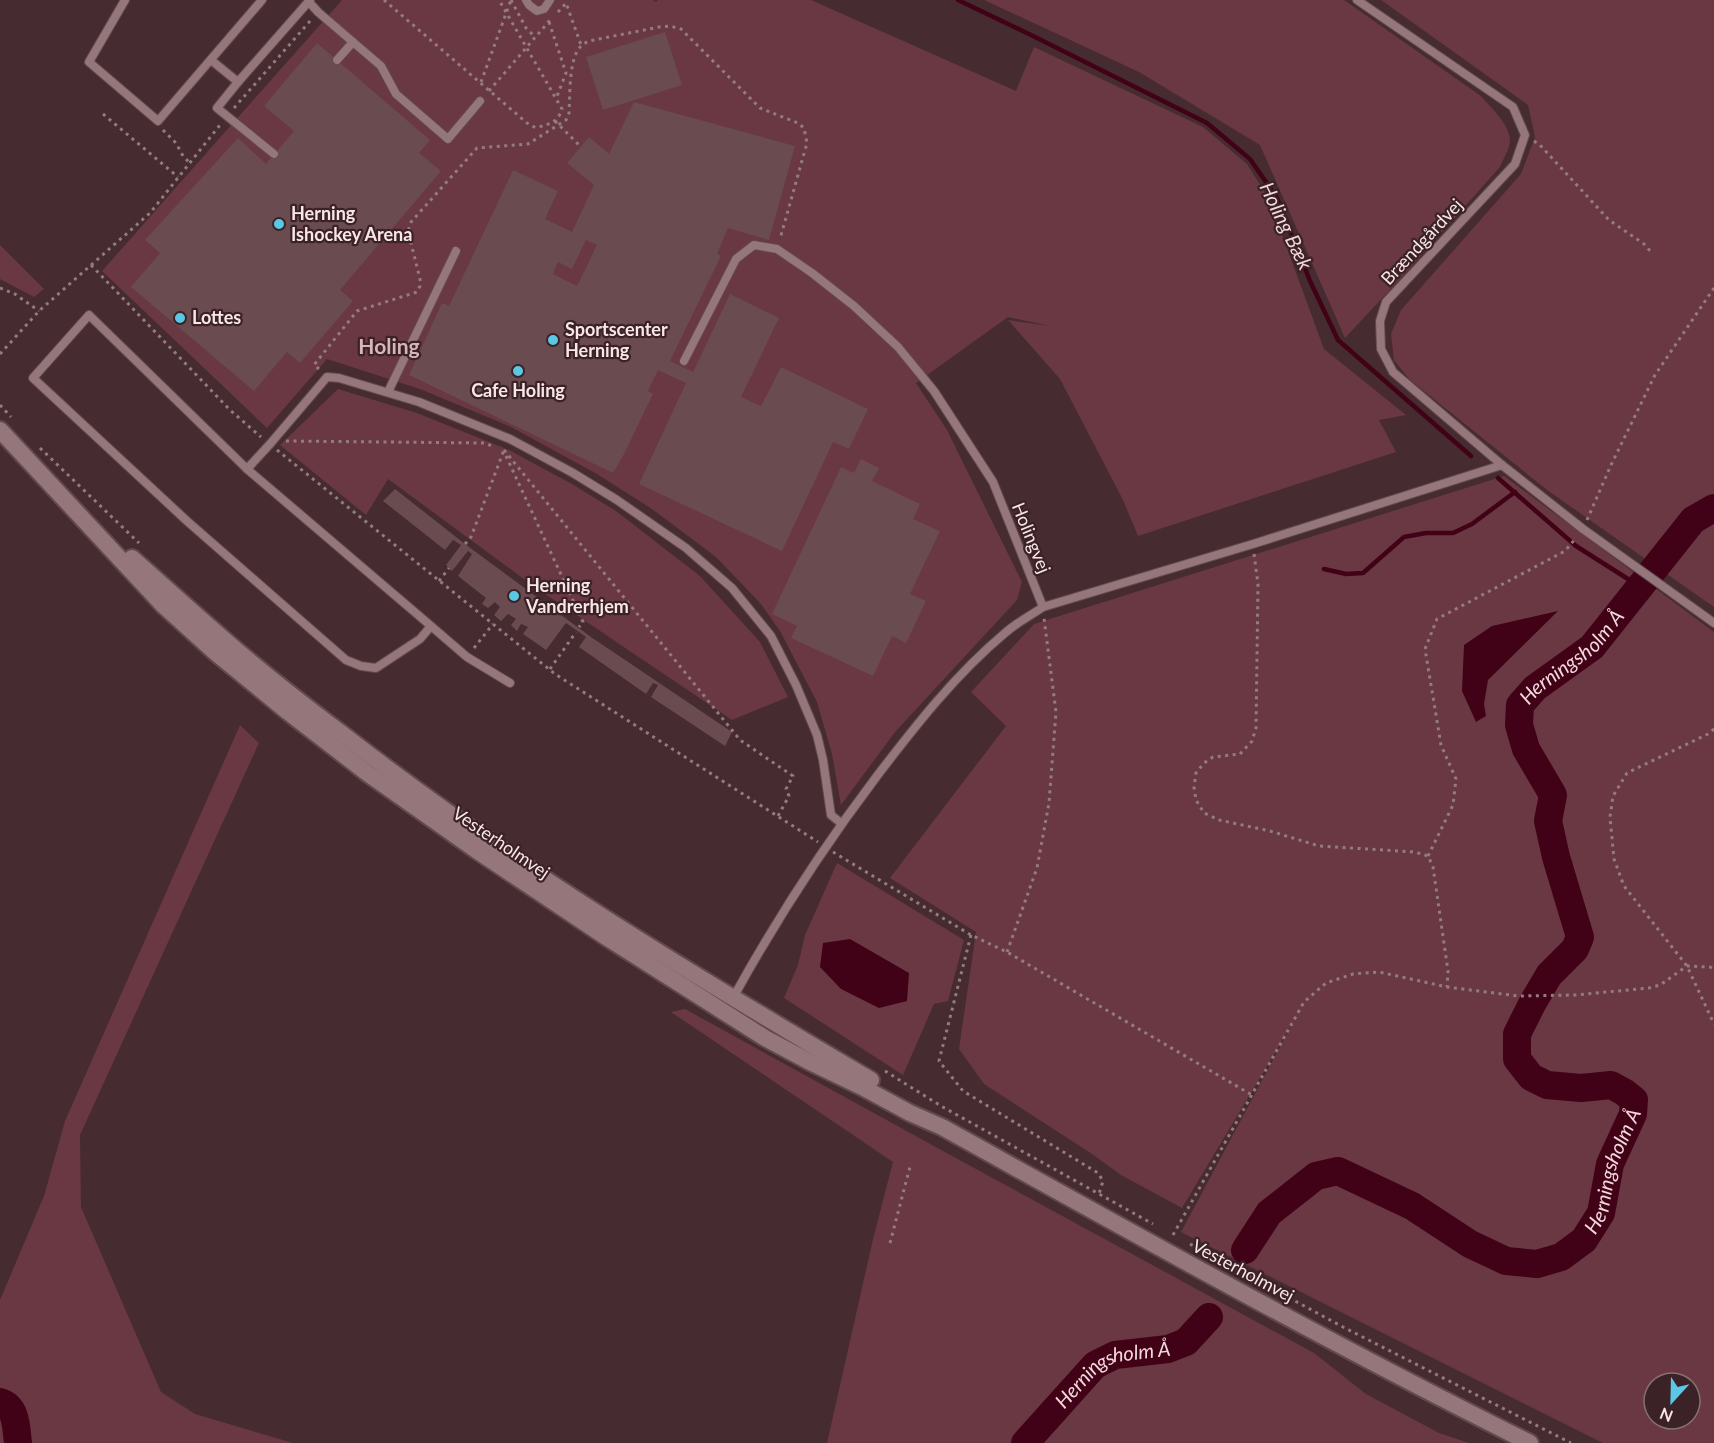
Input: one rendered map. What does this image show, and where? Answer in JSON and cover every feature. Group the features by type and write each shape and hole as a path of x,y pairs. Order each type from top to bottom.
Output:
{"street":[{"name":"Vesterholmvej","path":"0,430 163,605 198,638 358,767 606,937 728,1005 765,1038 910,1113 942,1127 1335,1343 1530,1443"}],"lane":[{"path":"125,0 89,62 158,121 262,0"},
{"path":"526,0 537,11 544,9 550,0"},
{"path":"1357,0 1513,107 1525,135"},
{"path":"274,154 217,108 309,1 318,12 381,66 396,94 448,139 480,101"},
{"path":"337,60 353,42"},
{"path":"211,60 238,82"},
{"name":"Brændgårdvej","path":"1525,135 1515,164 1386,302 1380,321 1381,349 1393,372 1502,465 1583,529 1714,622"},
{"path":"684,362 736,259 754,245 777,249"},
{"name":"Holingvej","path":"777,249 854,306 898,347 934,391 993,482 1042,607"},
{"path":"388,392 456,251"},
{"path":"431,626 420,639 376,668 361,666 346,660 187,521 33,378 89,315 247,469 431,626 467,657 510,683"},
{"path":"247,469 327,377 339,378 418,402 510,439 573,473 625,505 686,548 732,588 771,636 796,685 817,735 831,815 842,823"},
{"path":"728,1005 784,910 842,823 911,731 960,676 1006,632 1042,607 1253,544 1502,465"}],"path":[{"path":"384,0 527,123 536,128 555,121 559,118 562,109 499,0"},
{"path":"481,82 511,0"},
{"path":"511,0 526,28 535,37"},
{"path":"480,101 566,3 581,46"},
{"path":"544,9 566,73 556,99"},
{"path":"0,354 39,311 150,213 227,117 318,12"},
{"path":"327,377 314,364 357,311 417,292 420,279 408,231 411,222 477,148 528,144 566,120 569,113 576,52 589,40 659,27 670,26 681,29 760,108 798,123 804,128 807,143 777,249"},
{"path":"103,114 178,177"},
{"path":"158,121 164,132 176,143 190,163"},
{"path":"555,121 580,147"},
{"path":"1525,135 1540,145 1609,220 1644,244 1652,253"},
{"path":"91,265 230,410 550,670 825,847 971,935 1007,952 1252,1095"},
{"path":"0,288 15,294 39,311"},
{"path":"1428,856 1453,805 1456,779 1441,745 1425,649 1437,619 1565,551 1575,540 1583,529 1655,375 1714,288"},
{"path":"465,544 471,537 510,439"},
{"path":"270,444 281,441 484,443 504,450 740,740 793,776 786,789 789,796 778,816"},
{"path":"504,450 583,622 579,627"},
{"path":"1253,544 1258,584 1256,728 1252,741 1240,754 1213,757 1204,763 1196,773 1194,787 1196,800 1204,813 1219,820 1270,831 1319,846 1415,852 1428,856 1433,867 1448,971 1447,987"},
{"path":"439,581 449,568"},
{"path":"1007,952 1037,868 1049,803 1056,712 1042,607"},
{"path":"467,657 493,624"},
{"path":"550,670 576,632"},
{"path":"1714,729 1708,734 1627,772 1613,796 1610,817 1614,859 1624,886 1686,966 1714,1024"},
{"path":"971,935 939,1061 963,1091 1098,1173 1103,1181 1099,1194"},
{"path":"1173,1235 1304,1002 1326,983 1353,974 1379,972 1447,987 1518,996 1575,994 1660,985 1686,966 1714,969"},
{"path":"890,1243 911,1163"}],"shaded area":[{"path":"342,0 653,0 656,2 658,0 811,0 1016,91 1034,47 1203,127 1247,164 1269,199 1324,349 1406,415 1379,420 1396,452 1138,536 1123,500 1060,379 1008,320 1050,326 1008,317 916,383 947,430 1022,582 1017,600 895,732 841,805 832,754 817,702 780,631 761,604 716,557 652,509 597,474 511,427 420,389 327,359 267,428 102,271"},
{"path":"984,0 1344,0 1481,96 1499,116 1506,128 1510,140 1509,147 1500,167 1345,338 1260,145 1139,72"},
{"path":"1381,0 1714,0 1714,607 1547,490 1409,379 1394,360 1391,334 1401,310 1521,174 1535,137 1528,105"},
{"path":"0,245 44,289 34,297 0,279"},
{"path":"338,389 417,413 509,450 616,511 700,576 760,642 788,697 732,720 532,585 388,479 366,515 280,445"},
{"path":"1504,476 1714,632 1714,1443 1603,1443 1181,1232 1294,1021 1182,1208 1121,1175 984,1084 959,1049 976,932 890,878 1006,726 971,692 1034,624"},
{"path":"1558,611 1488,680 1484,704 1486,716 1476,722 1462,691 1464,645 1492,626"},
{"path":"240,725 259,743 80,1135 81,1207 161,1392 195,1414 293,1443 0,1443 0,1300 44,1196 65,1121"},
{"path":"837,863 964,940 948,1001 934,1004 903,1075 784,998 798,965 805,935"},
{"path":"850,939 909,973 907,1001 879,1008 841,989 820,967 823,943"},
{"path":"685,1009 1314,1353 1366,1394 1439,1433 1469,1443 827,1443 873,1239 893,1162 671,1012"}],"building":[{"path":"665,32 682,85 603,110 586,57"},
{"name":"Herning Ishockey Arena","path":"317,43 430,140 419,153 441,171 340,290 353,301 300,363 287,352 254,391 131,287 160,253 145,240 238,138 266,164 294,131 264,106"},
{"name":"Sportscenter Herning","path":"634,102 795,146 769,240 728,228 717,254 721,256 670,361 693,372 730,294 779,318 741,397 761,406 781,367 868,409 849,449 833,442 782,551 639,484 686,383 658,370 648,391 653,394 613,473 409,375 442,303 449,306 513,170 558,191 545,219 572,232 594,185 567,163 589,137 609,154","holes":["586,240 597,245 577,286 553,274 558,262 572,269"]},
{"path":"861,459 879,468 872,481 920,504 913,519 940,531 910,594 926,601 906,643 892,636 873,676 791,638 797,626 772,614 841,467 854,473"},
{"path":"395,489 591,637 732,732 725,746 651,697 658,685 653,683 646,694 579,647 586,637 566,623 546,650 523,634 528,627 521,624 517,631 511,625 516,619 508,614 501,621 494,615 500,607 495,602 488,608 482,604 486,598 458,576 472,554 468,551 452,571 446,565 461,545 453,540 445,550 383,501"}],"waterway":[{"name":"Holing Bæk","path":"958,0 1207,123 1250,159 1277,198 1310,281 1338,340 1471,456"},
{"name":"Holing Bæk","path":"1498,478 1576,546 1639,586"},
{"path":"1324,569 1346,574 1363,573 1404,537 1426,533 1453,533 1472,524 1515,492"},
{"name":"Herningsholm Å","path":"1245,1250 1269,1213 1316,1176 1338,1171 1412,1206 1470,1244 1506,1261 1537,1264 1561,1257 1584,1240 1601,1213 1610,1164 1633,1114 1634,1100 1611,1085 1581,1088 1547,1085 1531,1077 1517,1059 1517,1034 1532,1004 1549,975 1575,949 1580,937 1556,857 1548,821 1553,795 1526,749 1519,725 1520,705 1535,688 1592,647 1693,520 1714,508"},
{"name":"Herningsholm Å","path":"1025,1443 1095,1365 1115,1355 1168,1349 1186,1342 1209,1317"},
{"name":"Herningsholm Å","path":"0,1402 10,1408 13,1413 18,1443"}],"place":[{"name":"Herning Ishockey Arena","path":"279,224"},
{"name":"Lottes","path":"180,318"},
{"name":"Sportscenter Herning","path":"553,340"},
{"name":"Cafe Holing","path":"518,371"},
{"name":"Herning Vandrerhjem","path":"514,596"}],"district":[{"name":"Holing","path":"389,347"}]}
